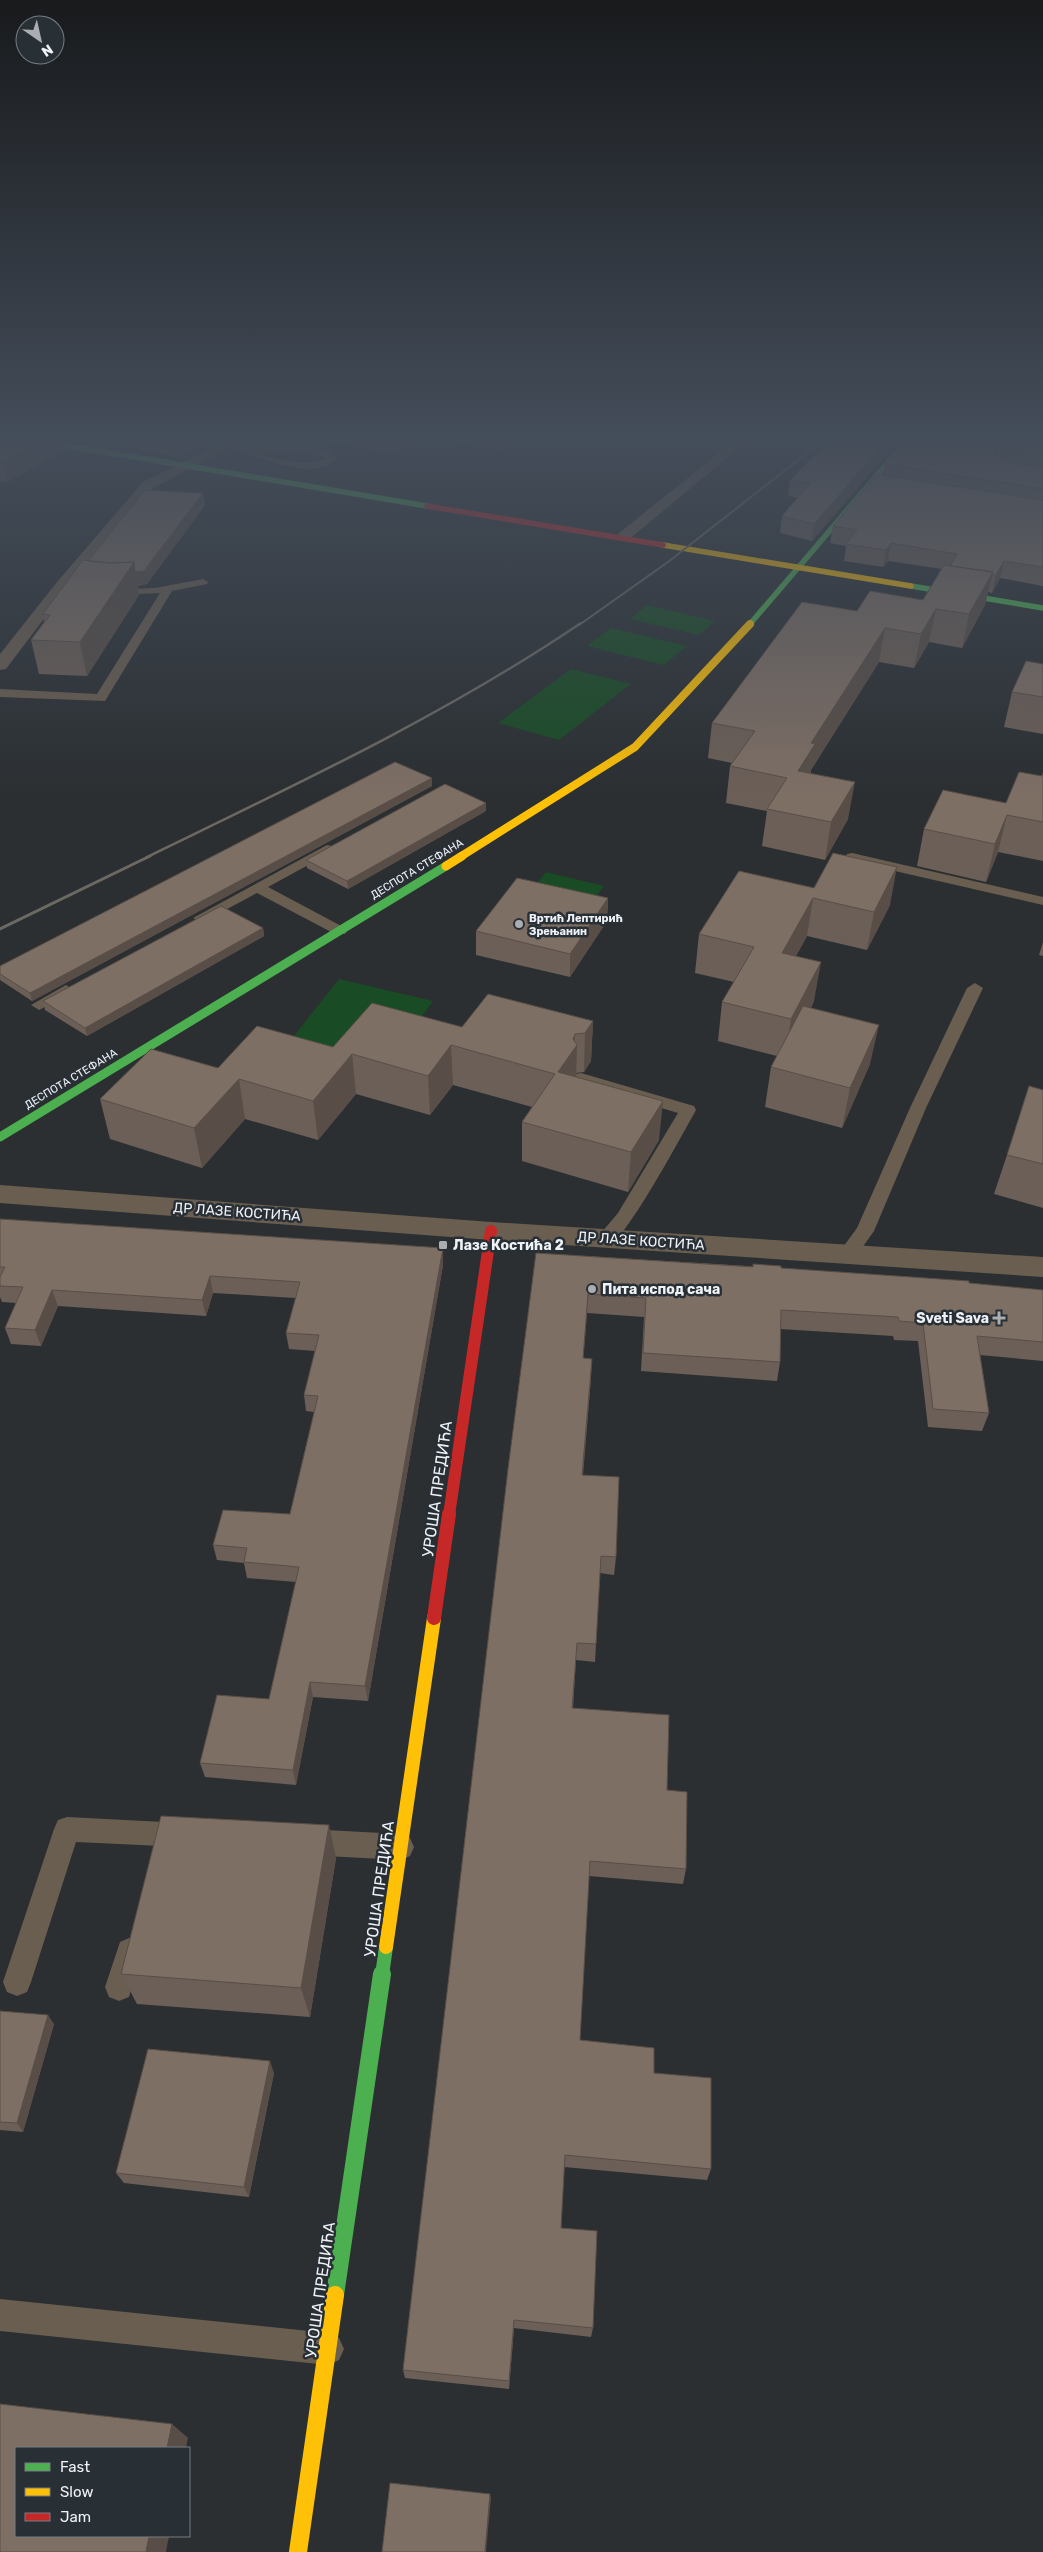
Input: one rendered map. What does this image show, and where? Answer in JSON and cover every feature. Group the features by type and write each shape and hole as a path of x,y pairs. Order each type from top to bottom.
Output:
{"street":[{"path":"0,665 91,558"},
{"path":"753,558 1043,608"},
{"name":"ДЕСПОТА СТЕФАНА","path":"0,1137 525,818 635,747 809,558"},
{"name":"ДР ЛАЗЕ КОСТИЋА","path":"0,1194 605,1239 1043,1267"},
{"name":"УРОША ПРЕДИЋА","path":"298,2552 491,1231"}],"lane":[{"path":"101,591 131,593 167,590 203,582"},
{"path":"0,693 101,698 167,590"},
{"path":"187,925 344,840"},
{"path":"852,857 1043,901"},
{"path":"257,887 340,931"},
{"path":"39,1005 82,981"},
{"path":"847,1254 864,1231 918,1108 975,988"},
{"path":"581,1078 688,1110 624,1217 605,1239"},
{"path":"17,1982 67,1829 157,1843 208,1836"},
{"path":"285,1841 401,1847"},
{"path":"119,1987 134,1929"},
{"path":"0,2315 328,2349"}],"green space":[{"path":"647,605 715,621 699,635 630,619"},
{"path":"611,628 687,646 664,665 587,646"},
{"path":"571,669 631,684 559,740 498,723"},
{"path":"546,872 604,886 585,912 525,898"},
{"path":"339,979 433,1001 410,1033 344,1060 286,1046"}],"building":[{"path":"90,558 154,558 144,571 135,572 134,562 110,563 88,561"},
{"path":"955,558 1043,558 1043,567 1004,561 996,575 992,575 993,572 950,566"},
{"path":"83,560 110,563 134,562 80,642 31,640 50,615 43,614"},
{"path":"944,565 993,572 969,614 936,609 921,634 885,628 811,743 815,744 798,771 855,782 831,822 767,809 787,778 730,766 755,731 712,723 802,602 857,611 870,591 923,600"},
{"path":"1026,661 1043,664 1043,697 1012,692"},
{"path":"395,762 432,778 30,993 0,974 0,966"},
{"path":"1019,772 1042,776 1043,773 1043,822 1007,815 995,844 924,829 943,790 1006,803"},
{"path":"445,784 486,803 347,881 306,860"},
{"path":"833,853 897,867 874,912 813,898 782,953 821,962 791,1019 722,1002 754,947 699,934 739,871 814,888"},
{"path":"517,878 608,898 570,954 476,931"},
{"path":"221,906 263,928 85,1028 43,1001"},
{"path":"488,994 593,1021 585,1033 575,1034 573,1039 577,1045 558,1072 663,1101 631,1152 522,1122 555,1074 451,1045 428,1076 352,1054 313,1101 239,1079 194,1128 100,1099 151,1049 218,1068 257,1026 333,1047 372,1003 462,1027"},
{"path":"803,1006 879,1025 850,1088 771,1067"},
{"path":"1029,1086 1043,1090 1043,1164 1007,1155"},
{"path":"0,1219 443,1248 365,1686 310,1682 293,1770 200,1763 217,1695 269,1699 299,1567 244,1562 247,1548 213,1545 223,1510 290,1514 318,1396 304,1395 319,1335 286,1333 300,1282 210,1276 202,1300 52,1290 35,1330 5,1328 23,1287 0,1286 0,1277 5,1267 0,1267"},
{"path":"536,1253 753,1267 753,1264 781,1266 781,1268 969,1281 969,1283 1043,1290 1043,1342 977,1336 989,1413 933,1409 923,1323 899,1321 898,1317 781,1310 780,1362 643,1353 646,1298 588,1294 583,1358 592,1359 582,1475 619,1477 616,1557 601,1556 596,1644 577,1643 572,1708 669,1715 667,1790 687,1792 686,1869 590,1861 580,2040 654,2048 654,2073 711,2078 711,2169 565,2155 561,2228 597,2231 593,2328 514,2320 509,2381 403,2370 508,1469"},
{"path":"161,1816 329,1825 301,1988 121,1974"},
{"path":"0,2011 48,2015 17,2123 0,2122"},
{"path":"148,2049 270,2061 244,2187 116,2173"},
{"path":"0,2404 172,2424 167,2447 15,2447 15,2537 149,2537 146,2552 0,2552"},
{"path":"390,2483 490,2494 485,2552 382,2552"}],"railway":[{"path":"579,625 673,558"},
{"path":"147,857 368,748 477,688 581,623"},
{"path":"0,929 150,856"}],"traffic: fast":[{"path":"750,624 806,558"},
{"path":"911,586 1043,608"},
{"path":"0,1137 446,866"},
{"path":"335,2295 386,1947"}],"traffic: slow":[{"path":"742,558 911,586"},
{"path":"446,866 635,747 750,624"},
{"path":"386,1947 434,1618"},
{"path":"298,2552 335,2295"}],"traffic: jam":[{"path":"434,1618 491,1231"}],"place":[{"name":"Вртић Лептирић Зрењанин","path":"519,924"},
{"name":"Лазе Костића 2","path":"443,1245"},
{"name":"Пита испод сача","path":"592,1289"},
{"name":"Sveti Sava","path":"999,1318"}]}
